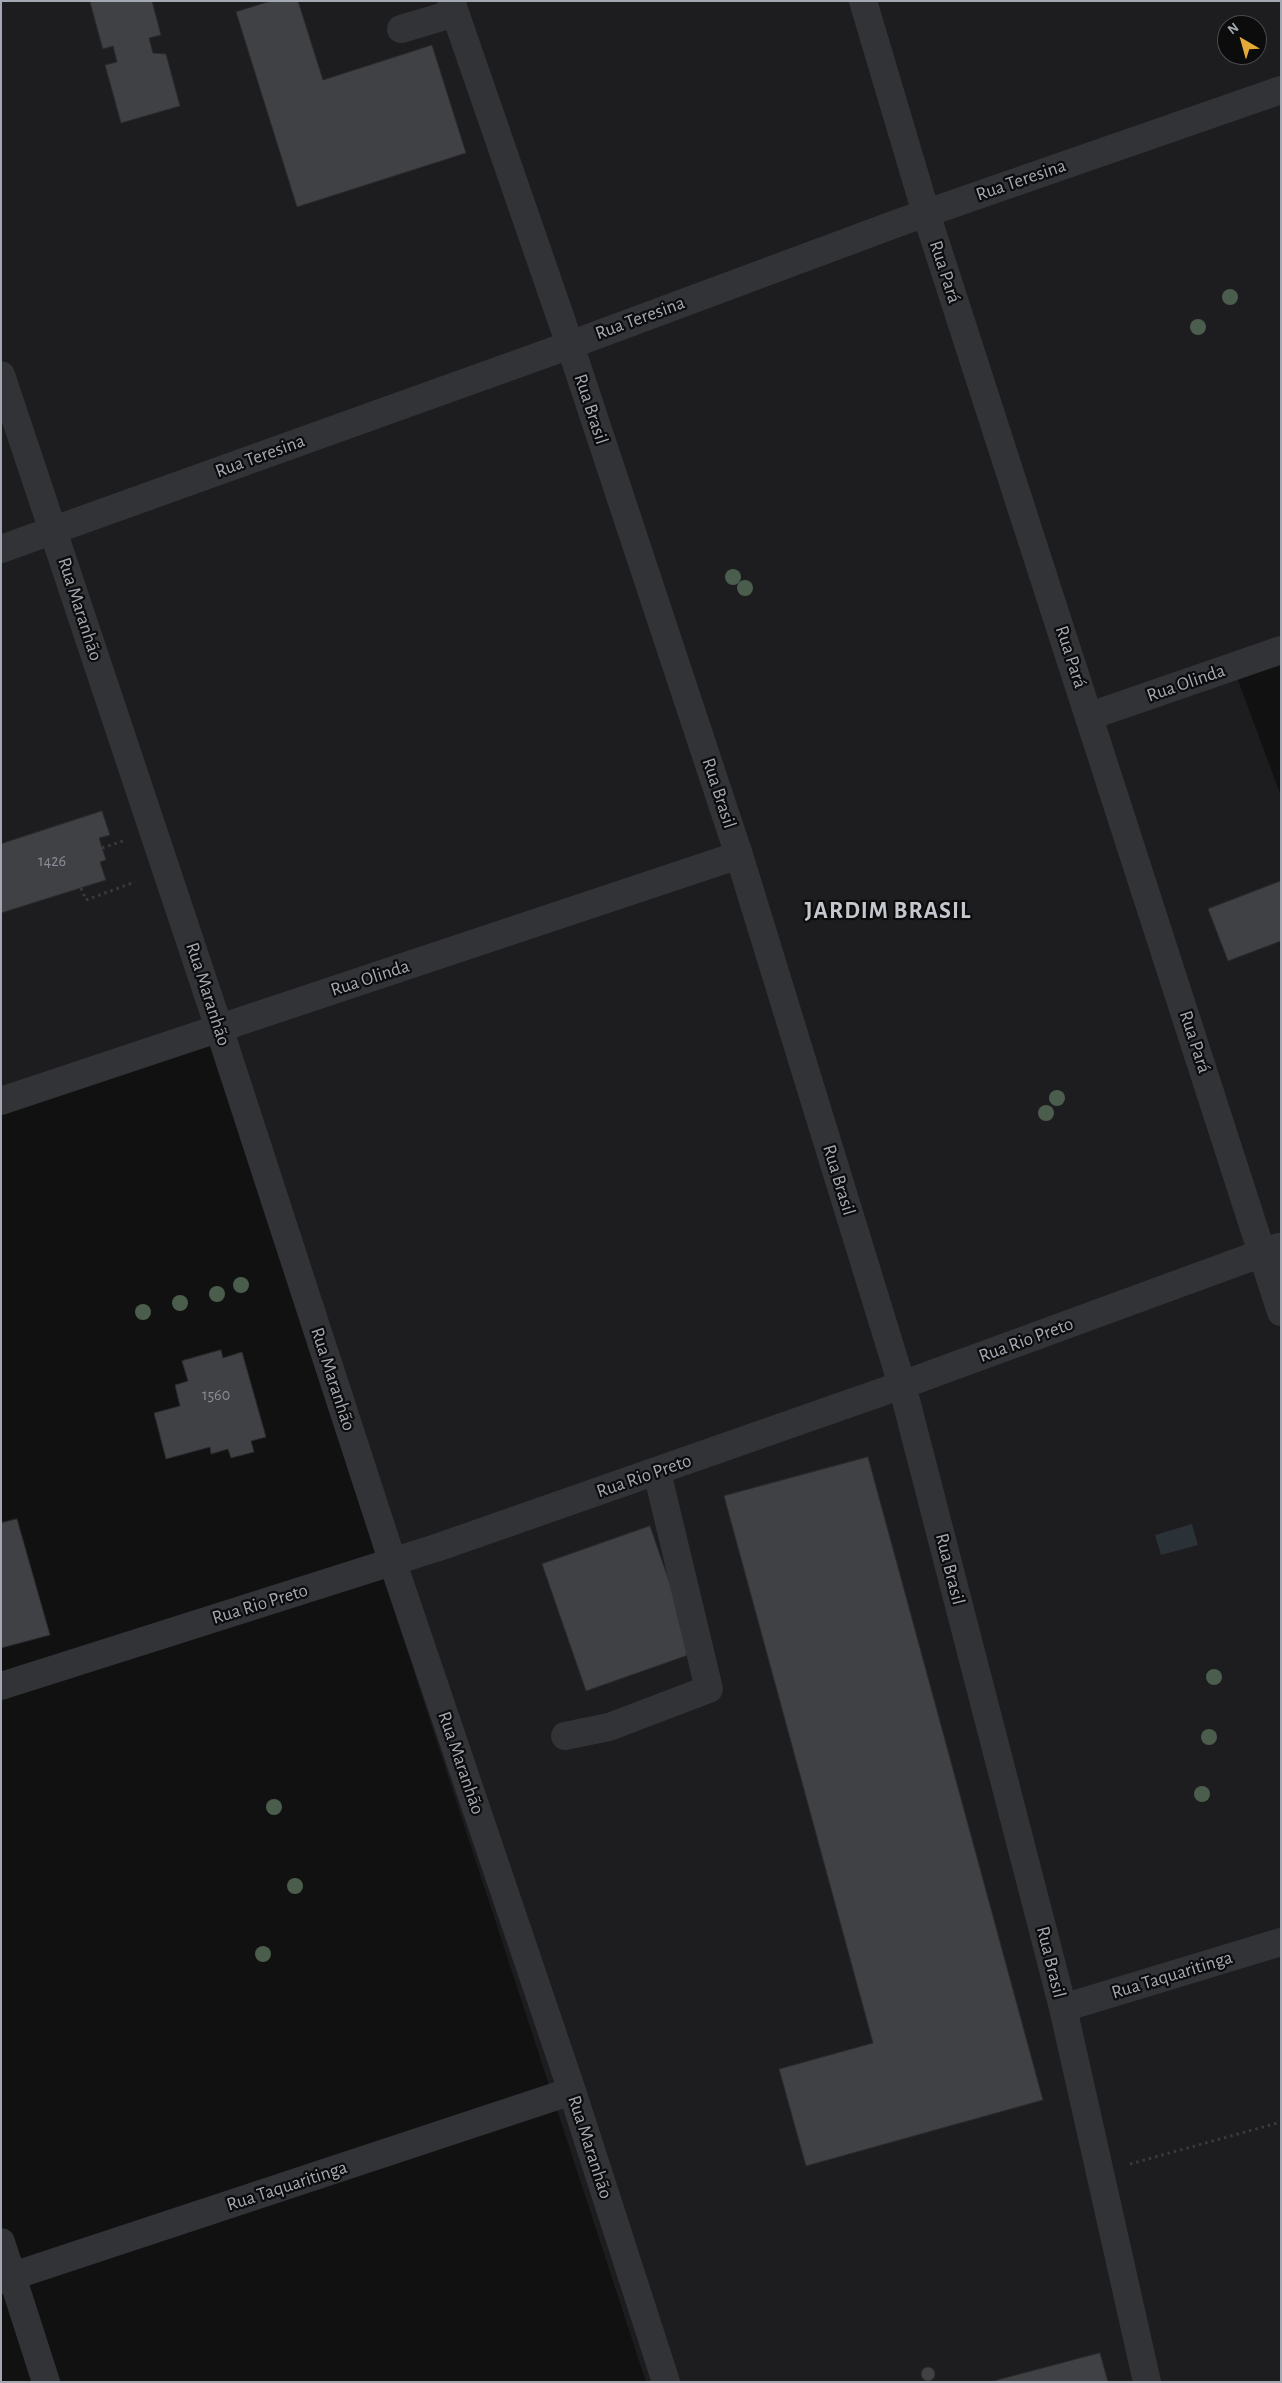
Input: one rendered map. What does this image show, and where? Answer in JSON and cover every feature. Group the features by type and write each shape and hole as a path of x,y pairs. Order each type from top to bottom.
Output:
{"street":[{"name":"Rua Pará","path":"863,1 926,213 1090,716 1272,1250 1281,1312"},
{"path":"401,29 453,7"},
{"name":"Rua Brasil","path":"453,7 570,345 739,855 902,1385 1063,2008 1098,2173 1147,2382"},
{"name":"Rua Teresina","path":"1,549 570,345 926,213 1281,90"},
{"name":"Rua Maranhão","path":"1,375 219,1028 393,1563 572,2091 666,2382"},
{"name":"Rua Olinda","path":"1090,716 1281,650"},
{"name":"Rua Olinda","path":"1,1100 739,855"},
{"name":"Rua Rio Preto","path":"1,1686 393,1563 902,1385 1272,1250"},
{"path":"565,1736 609,1728 709,1689 657,1472"},
{"name":"Rua Taquaritinga","path":"1063,2008 1281,1942"},
{"name":"Rua Taquaritinga","path":"7,2278 572,2091"},
{"path":"1,2242 7,2278 46,2382"}],"path":[{"path":"102,848 127,839"},
{"path":"81,888 86,900 140,880"},
{"path":"1098,2173 1281,2122"}],"shaded area":[{"path":"1,1 1281,1 1281,638 1229,656 1281,796 1281,2382 646,2382 207,1038 1,1106"},
{"path":"1192,1524 1198,1545 1161,1555 1155,1535"}],"building":[{"path":"90,1 152,1 161,35 149,38 153,53 166,54 180,106 121,123 105,65 117,62 113,46 103,49"},
{"path":"271,1 298,1 323,80 432,45 466,153 297,207 236,12"},
{"path":"102,811 110,835 99,838 106,860 100,862 106,880 1,913 1,844"},
{"path":"1281,881 1281,941 1228,961 1208,909"},
{"path":"221,1350 223,1358 242,1352 266,1437 251,1441 254,1452 231,1458 228,1449 211,1454 210,1447 166,1459 154,1413 180,1406 175,1385 188,1381 182,1361"},
{"path":"868,1457 1043,2100 806,2166 779,2069 873,2043 724,1496"},
{"path":"17,1519 50,1635 1,1648 1,1523"},
{"path":"650,1526 694,1653 586,1691 542,1564"},
{"path":"1100,2353 1108,2382 990,2382"},
{"path":"925,2367 931,2367 935,2374 931,2381 925,2381 921,2377 921,2371"}],"district":[{"name":"JARDIM BRASIL","path":"888,911"}]}
